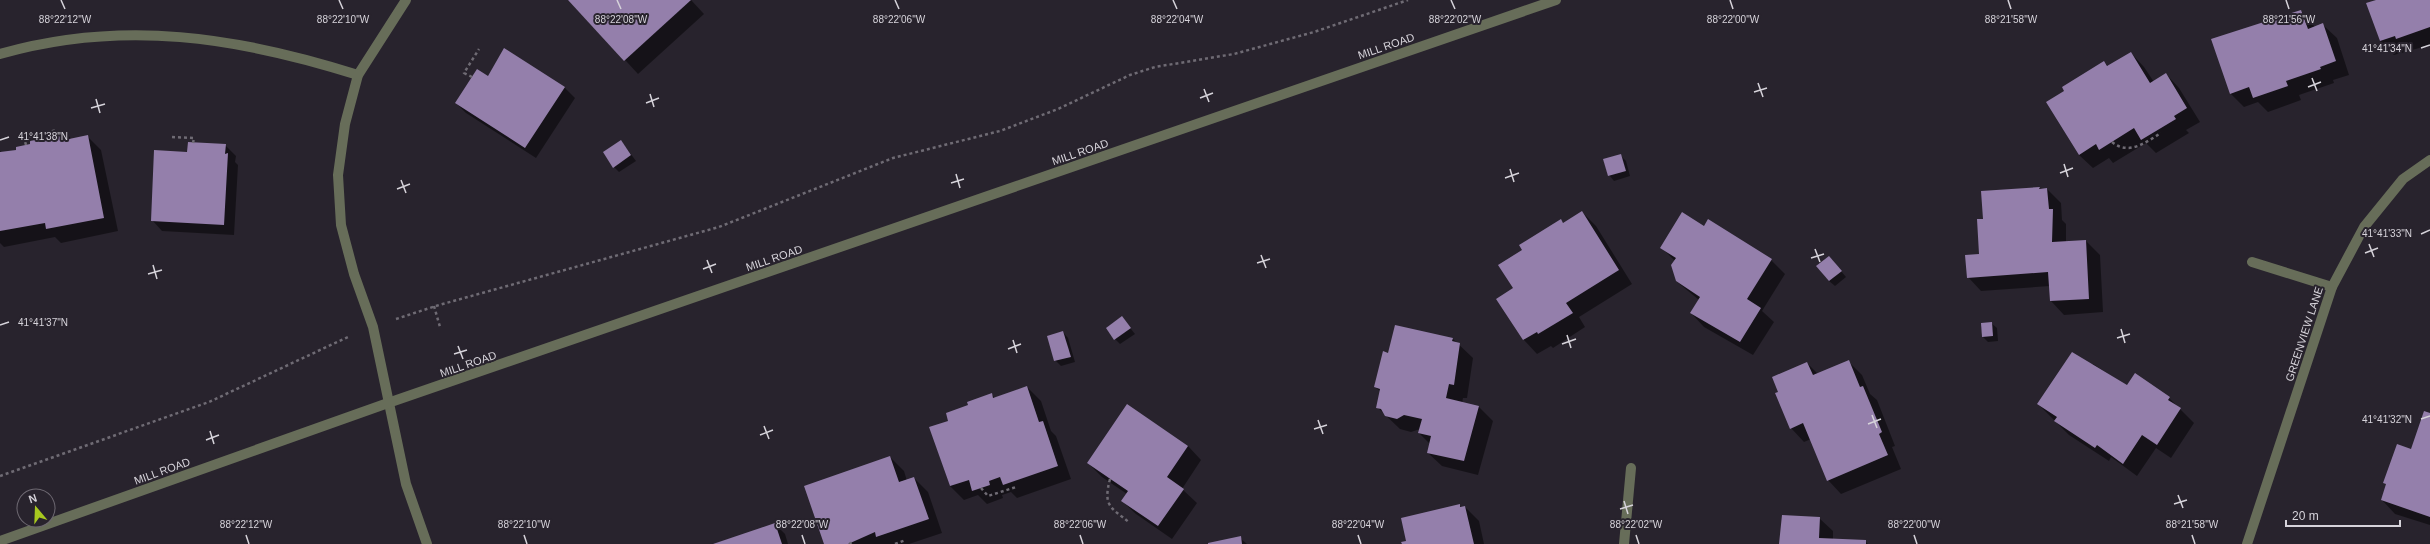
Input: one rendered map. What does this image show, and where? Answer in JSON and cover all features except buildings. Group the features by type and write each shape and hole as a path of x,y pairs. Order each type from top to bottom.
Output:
{"street":[{"path":"406,0 394,16 358,75 345,124 338,175 341,225 354,274 373,327 406,484 427,544"},
{"name":"MILL ROAD","path":"0,541 388,403 1556,0"},
{"path":"0,54 40,43 132,33 218,40 301,58 358,75"},
{"name":"GREENVIEW LANE","path":"2247,544 2332,287 2364,227 2403,179 2430,160"},
{"path":"2252,262 2332,287"},
{"path":"1624,544 1631,468"}],"path":[{"path":"404,317 434,306 719,227 893,158 1000,131 1058,109 1130,75 1155,67 1234,54 1314,32 1408,0"},
{"path":"472,77 464,73 479,49"},
{"path":"26,145 24,138 57,130"},
{"path":"2112,142 2126,149 2140,146 2161,133"},
{"path":"172,137 194,138 193,143"},
{"path":"434,306 440,327"},
{"path":"0,476 209,402 341,339"},
{"path":"1110,479 1106,497 1109,506 1130,523"},
{"path":"981,488 988,496 1016,488"},
{"path":"895,544 906,540"}]}
